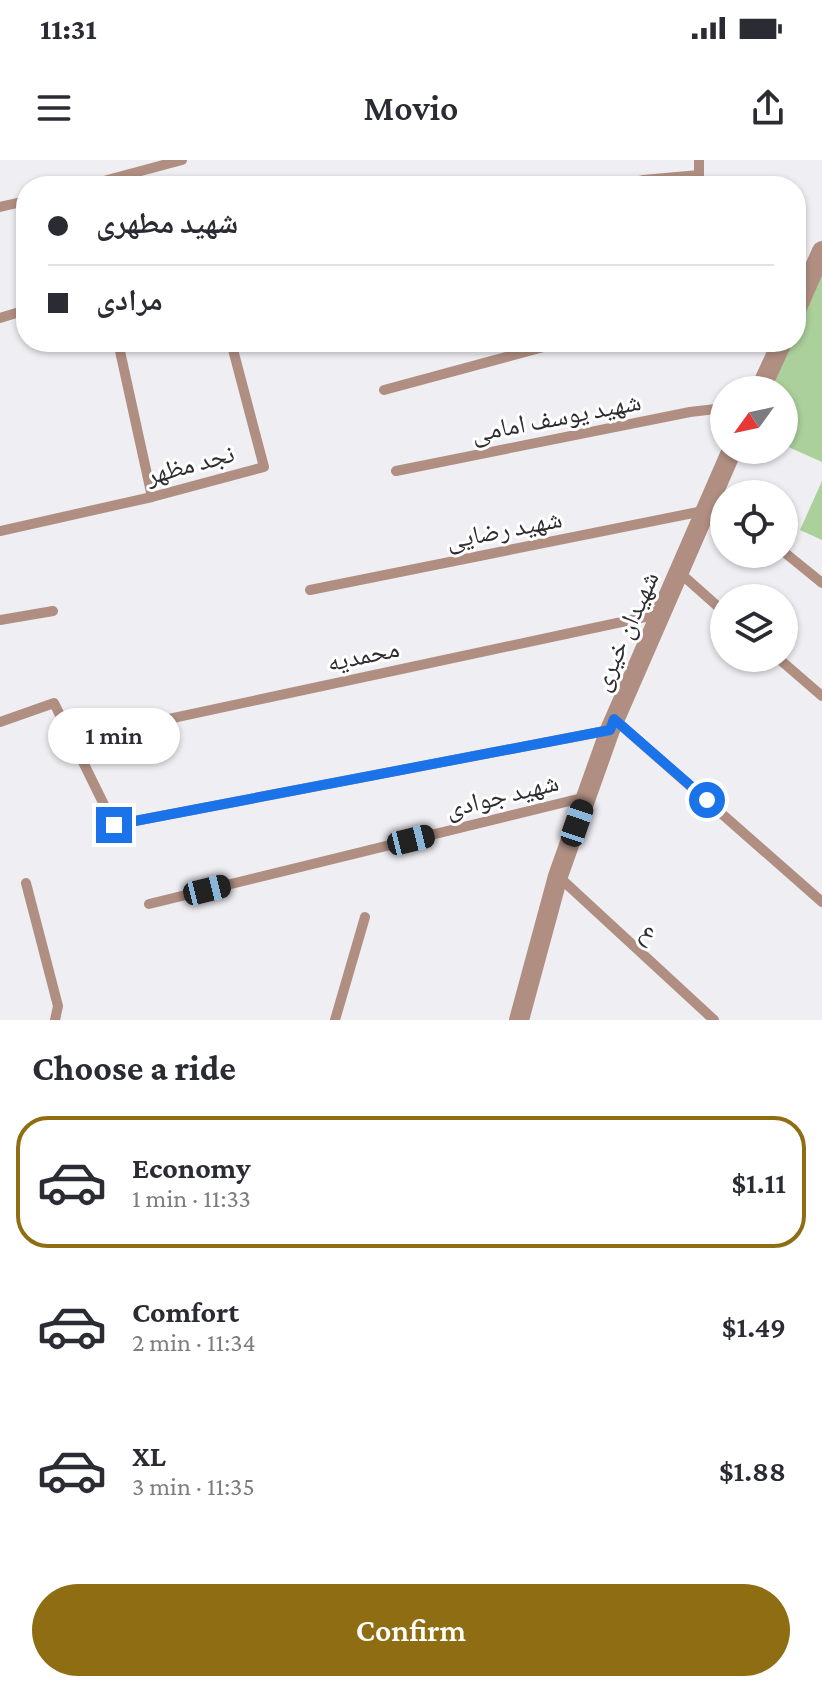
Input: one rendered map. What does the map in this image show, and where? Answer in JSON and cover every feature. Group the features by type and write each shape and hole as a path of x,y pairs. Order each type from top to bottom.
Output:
{"street":[{"path":"806,287 822,251"},
{"path":"766,376 777,352"},
{"name":"شهیدان خیری","path":"519,1020 558,876 612,724 710,510"}],"lane":[{"path":"122,176 182,160"},
{"path":"692,176 699,175 699,160"},
{"path":"120,352 152,497"},
{"name":"نجد مظهر","path":"0,531 152,497 264,467 234,352"},
{"path":"384,390 525,352"},
{"name":"شهید یوسف امامی","path":"396,471 710,410"},
{"name":"شهید رضایی","path":"310,590 710,503"},
{"path":"798,563 822,583"},
{"path":"679,572 710,600"},
{"path":"0,620 53,611"},
{"name":"محمدیه","path":"75,739 660,614"},
{"path":"794,672 822,696"},
{"path":"0,722 54,703 75,739 114,825 612,724 822,902"},
{"name":"شهید جوادی","path":"149,904 586,797"},
{"name":"ع","path":"558,876 714,1020"},
{"path":"26,883 58,1006 55,1020"},
{"path":"335,1020 365,917"}],"green space":[{"path":"822,275 822,462 798,451 798,376 776,376 787,352 806,352 806,311"},
{"path":"822,481 822,540 800,530"}],"route":[{"path":"114,825 610,730 614,719 707,800"}]}
